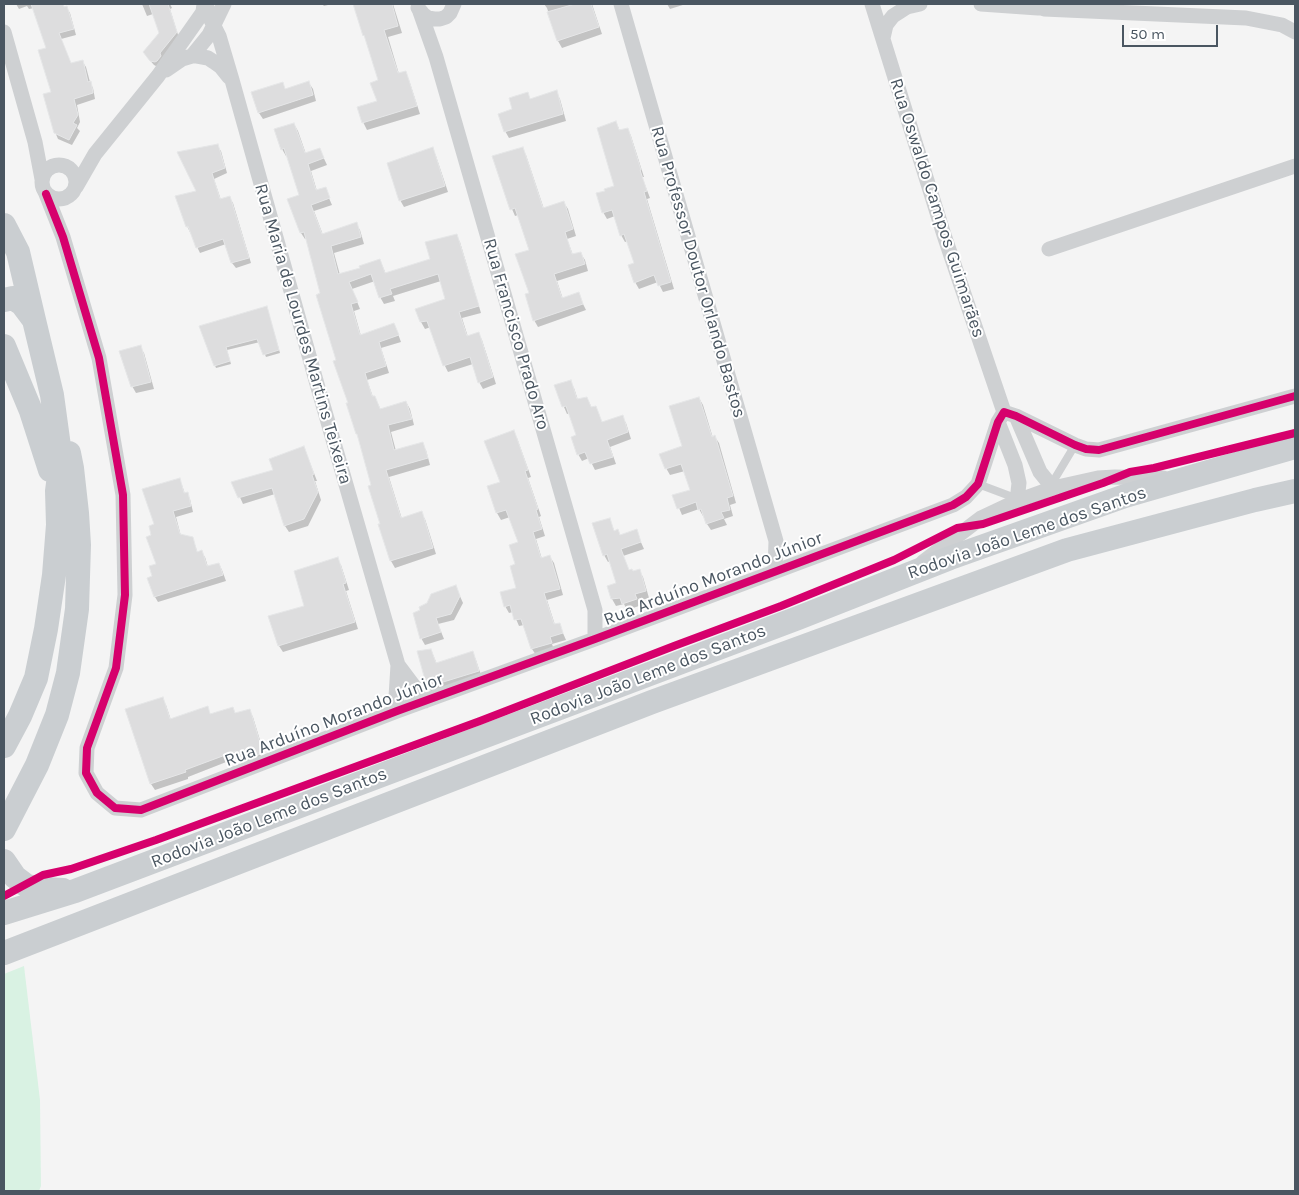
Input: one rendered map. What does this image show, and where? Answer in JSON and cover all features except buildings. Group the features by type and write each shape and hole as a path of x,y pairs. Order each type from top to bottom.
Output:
{"main road":[{"path":"4,226 18,252 52,395 61,461 57,491 58,525 55,565 46,629 36,678 20,716 4,745"},
{"path":"4,300 13,298 22,304 34,320"},
{"path":"4,346 31,411 57,491"},
{"path":"4,829 37,765 57,714 68,673 77,609 79,545 72,468 63,426 52,395"},
{"name":"Rodovia João Leme dos Santos","path":"4,913 75,891 798,618 950,558 1125,496 1295,448"},
{"name":"Rodovia João Leme dos Santos","path":"4,953 652,702 1068,550 1295,491"},
{"path":"4,861 15,876 27,886 75,891"}],"street":[{"name":"Rua Maria de Lourdes Martins Teixeira","path":"205,4 219,36 232,80 314,375 398,665 397,711"},
{"path":"46,194 61,200 66,198 75,189 95,154 158,76 203,12 205,4"},
{"path":"192,56 209,35 224,4"},
{"name":"Rua Professor Doutor Orlando Bastos","path":"621,4 776,541 775,571"},
{"name":"Rua Oswaldo Campos Guimarães","path":"872,4 944,235 1006,417 1019,483 1018,500"},
{"path":"883,38 886,25 893,16 907,7 920,4"},
{"path":"981,4 1246,18 1282,26 1295,32"},
{"path":"1085,4 1110,12"},
{"path":"418,6 423,14 428,18 434,19 440,19 452,8"},
{"name":"Rua Francisco Prado Aro","path":"418,6 436,57 595,610 595,639"},
{"name":"Rua Francisco Prado Aro","path":"436,57 436,36 442,21 452,8"},
{"path":"4,32 35,142 43,189 63,237"},
{"path":"158,76 182,59 192,56 203,56 221,67 232,80"},
{"path":"35,142 50,160 68,167 76,175 77,181 64,222 63,237"},
{"path":"42,179 47,169 52,166 70,166 85,161 95,154"},
{"path":"1049,249 1295,166"},
{"name":"Rua Arduíno Morando Júnior","path":"63,237 99,358 123,495 125,595 116,668 88,748 86,773 97,793 115,808 141,810 397,711 953,505 966,497 978,484 1006,417"},
{"path":"1006,417 1086,449 1099,450 1295,396"},
{"name":"Rua Oswaldo Campos Guimarães","path":"1006,417 1040,472 1052,486"},
{"path":"903,576 981,518 1052,486 1115,477 1185,479"},
{"name":"Rua Professor Doutor Orlando Bastos","path":"776,541 794,564"},
{"name":"Rua Francisco Prado Aro","path":"595,610 612,632"},
{"name":"Rua Maria de Lourdes Martins Teixeira","path":"398,665 425,701"}],"lane":[{"path":"1052,486 1075,445"},
{"path":"978,484 1018,500"}],"green space":[{"path":"24,966 40,1100 41,1186 39,1191 4,1191 4,974"}],"cycle path":[{"path":"46,194 63,237 99,358 123,495 125,595 116,668 87,748 86,773 97,793 115,808 141,810 397,711 953,505 966,497 978,484 998,422 1004,412 1075,445 1086,449 1099,450 1295,396"},
{"path":"4,896 43,875 71,869 156,840 480,721 781,606 894,560 957,528 983,524 1130,472 1154,468 1295,433"}]}
